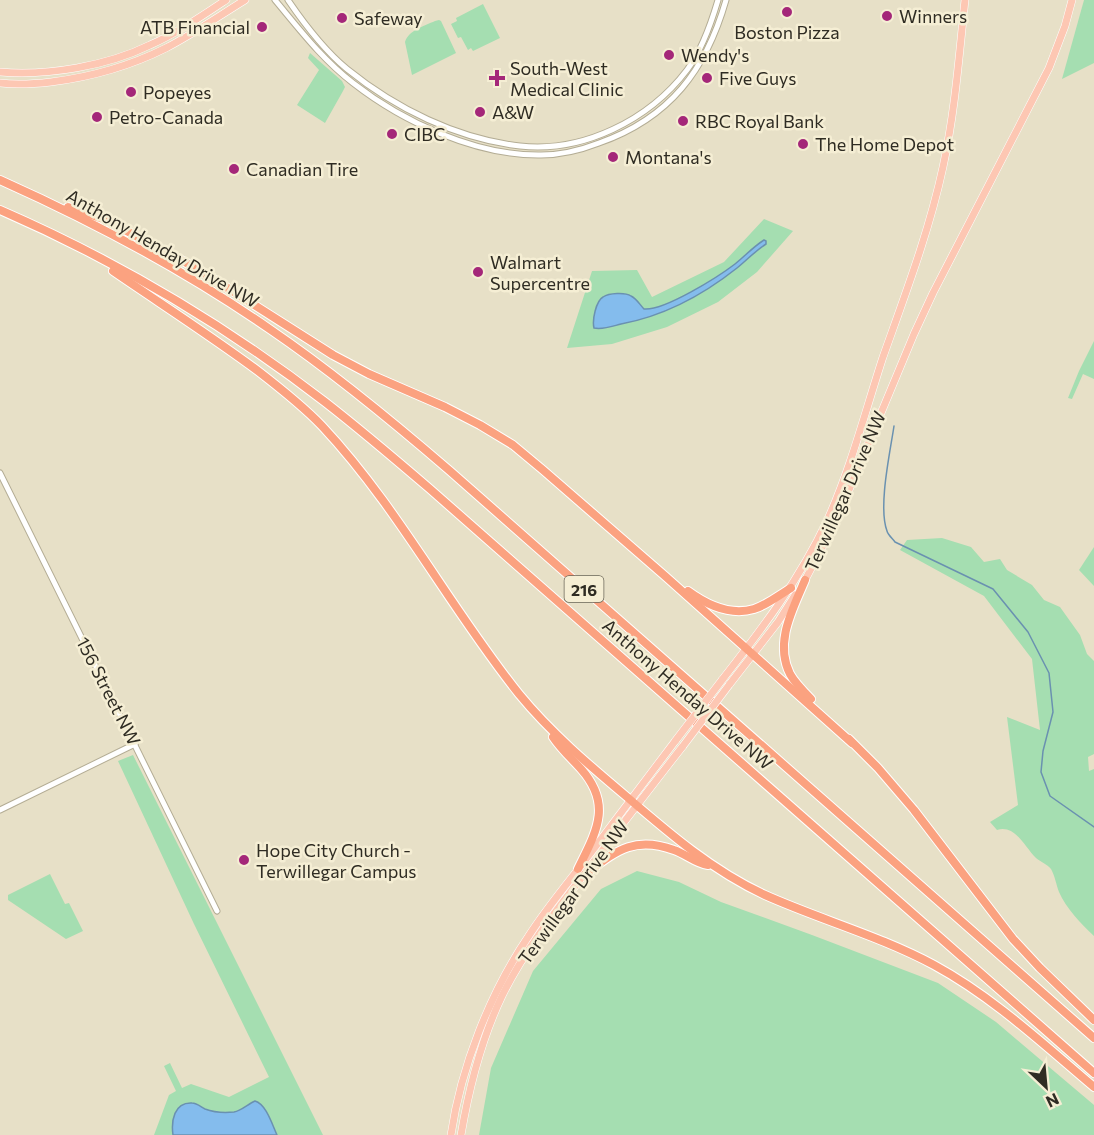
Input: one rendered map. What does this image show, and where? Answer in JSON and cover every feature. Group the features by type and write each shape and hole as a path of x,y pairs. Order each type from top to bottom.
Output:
{"highway":[{"name":"Anthony Henday Drive NW","path":"0,180 128,243 221,297 299,349 369,402 1094,1038"},
{"path":"34,195 106,220 196,268 333,355 369,374 445,407 513,445 665,576 878,768 914,810 1013,939 1094,1020"},
{"name":"Anthony Henday Drive NW","path":"0,210 81,248 208,321 283,372 353,424 430,489 1094,1073"},
{"path":"81,248 233,352 298,403 322,426 353,462 518,693 592,784 600,810 599,822 581,872"},
{"path":"665,576 707,603 735,612 755,609 791,588"},
{"path":"805,580 787,623 785,659 798,685 852,743"},
{"path":"538,717 634,802 713,866 763,894 865,933 936,966 996,1005 1094,1087"},
{"path":"581,872 615,852 638,844 656,844 676,850 700,864 713,866"}],"main road":[{"path":"0,72 64,69 102,62 128,54 168,36 226,0"},
{"path":"0,83 59,81 97,74 122,66 167,48 245,0"},
{"name":"Terwillegar Drive NW","path":"634,802 683,746 729,685 791,588 827,521 845,474 933,207 951,129 965,0"},
{"name":"Terwillegar Drive NW","path":"451,1135 479,1031 493,998 527,937 581,872 634,802 676,740 723,680 778,622 805,580 836,521 895,377 933,293 1046,75 1065,26 1072,0"},
{"name":"Terwillegar Drive NW","path":"461,1135 486,1034 502,996 534,941 581,872"}],"street":[{"path":"275,0 299,31 337,70 395,111 417,123 470,144 516,154 540,155 588,147 610,139 631,130 659,111 675,96 702,62 712,42 726,0"},
{"path":"288,0 331,54 388,98 420,116 454,130 520,146 543,147 577,142 599,135 630,121 665,94 687,70 698,52 718,0"},
{"name":"156 Street NW","path":"0,473 217,911"},
{"path":"0,810 135,744"}],"green space":[{"path":"1084,0 1094,0 1094,63 1062,79"},
{"path":"483,4 500,38 473,51 471,48 468,50 461,37 458,38 451,24 457,21 456,18"},
{"path":"439,20 456,53 412,75 405,42 417,29"},
{"path":"310,53 342,81 345,87 325,123 297,105 319,70 308,58"},
{"path":"764,219 793,231 757,272 718,302 667,327 612,344 567,348 592,271 637,270 652,297 724,262"},
{"path":"1094,341 1094,379 1083,374 1072,399 1068,398 1079,371"},
{"path":"942,538 971,547 984,562 1000,559 1007,570 1032,585 1044,600 1060,607 1080,635 1087,654 1094,661 1094,754 1088,757 1089,771 1094,769 1094,936 1066,904 1051,869 1036,858 1014,833 1009,830 997,830 990,822 1018,805 1007,717 1040,730 1032,659 984,596 900,550 907,540"},
{"path":"1094,547 1094,586 1079,570"},
{"path":"133,755 323,1135 154,1135 169,1095 176,1091 164,1066 170,1063 182,1088 191,1084 229,1097 269,1077 118,761"},
{"path":"637,871 679,882 721,902 938,983 996,1022 1094,1105 1094,1135 479,1135 491,1068 533,971 601,889"},
{"path":"50,874 65,904 69,903 83,931 66,939 8,900 8,895"}],"water":[{"path":"764,240 766,244 737,268 711,287 682,303 652,316 604,328 594,328 595,311 598,302 603,297 625,294 635,299 644,309 664,305 716,277"},
{"path":"255,1101 265,1110 277,1135 173,1135 175,1113 181,1106 192,1103 212,1111 234,1112"}],"waterway":[{"path":"894,426 884,494 885,521 888,532 895,542 993,589 1028,632 1049,673 1053,712 1043,751 1041,772 1050,796 1094,827"}],"place":[{"name":"Boston Pizza","path":"787,12"},
{"name":"Winners","path":"887,16"},
{"name":"Safeway","path":"342,18"},
{"name":"ATB Financial","path":"262,27"},
{"name":"Wendy's","path":"669,55"},
{"name":"South-West Medical Clinic","path":"497,78"},
{"name":"Five Guys","path":"707,78"},
{"name":"Popeyes","path":"131,92"},
{"name":"A&W","path":"480,112"},
{"name":"Petro-Canada","path":"97,117"},
{"name":"RBC Royal Bank","path":"683,121"},
{"name":"CIBC","path":"392,134"},
{"name":"The Home Depot","path":"803,144"},
{"name":"Montana's","path":"613,157"},
{"name":"Canadian Tire","path":"234,169"},
{"name":"Walmart Supercentre","path":"478,272"},
{"name":"Hope City Church - Terwillegar Campus","path":"244,860"}]}
